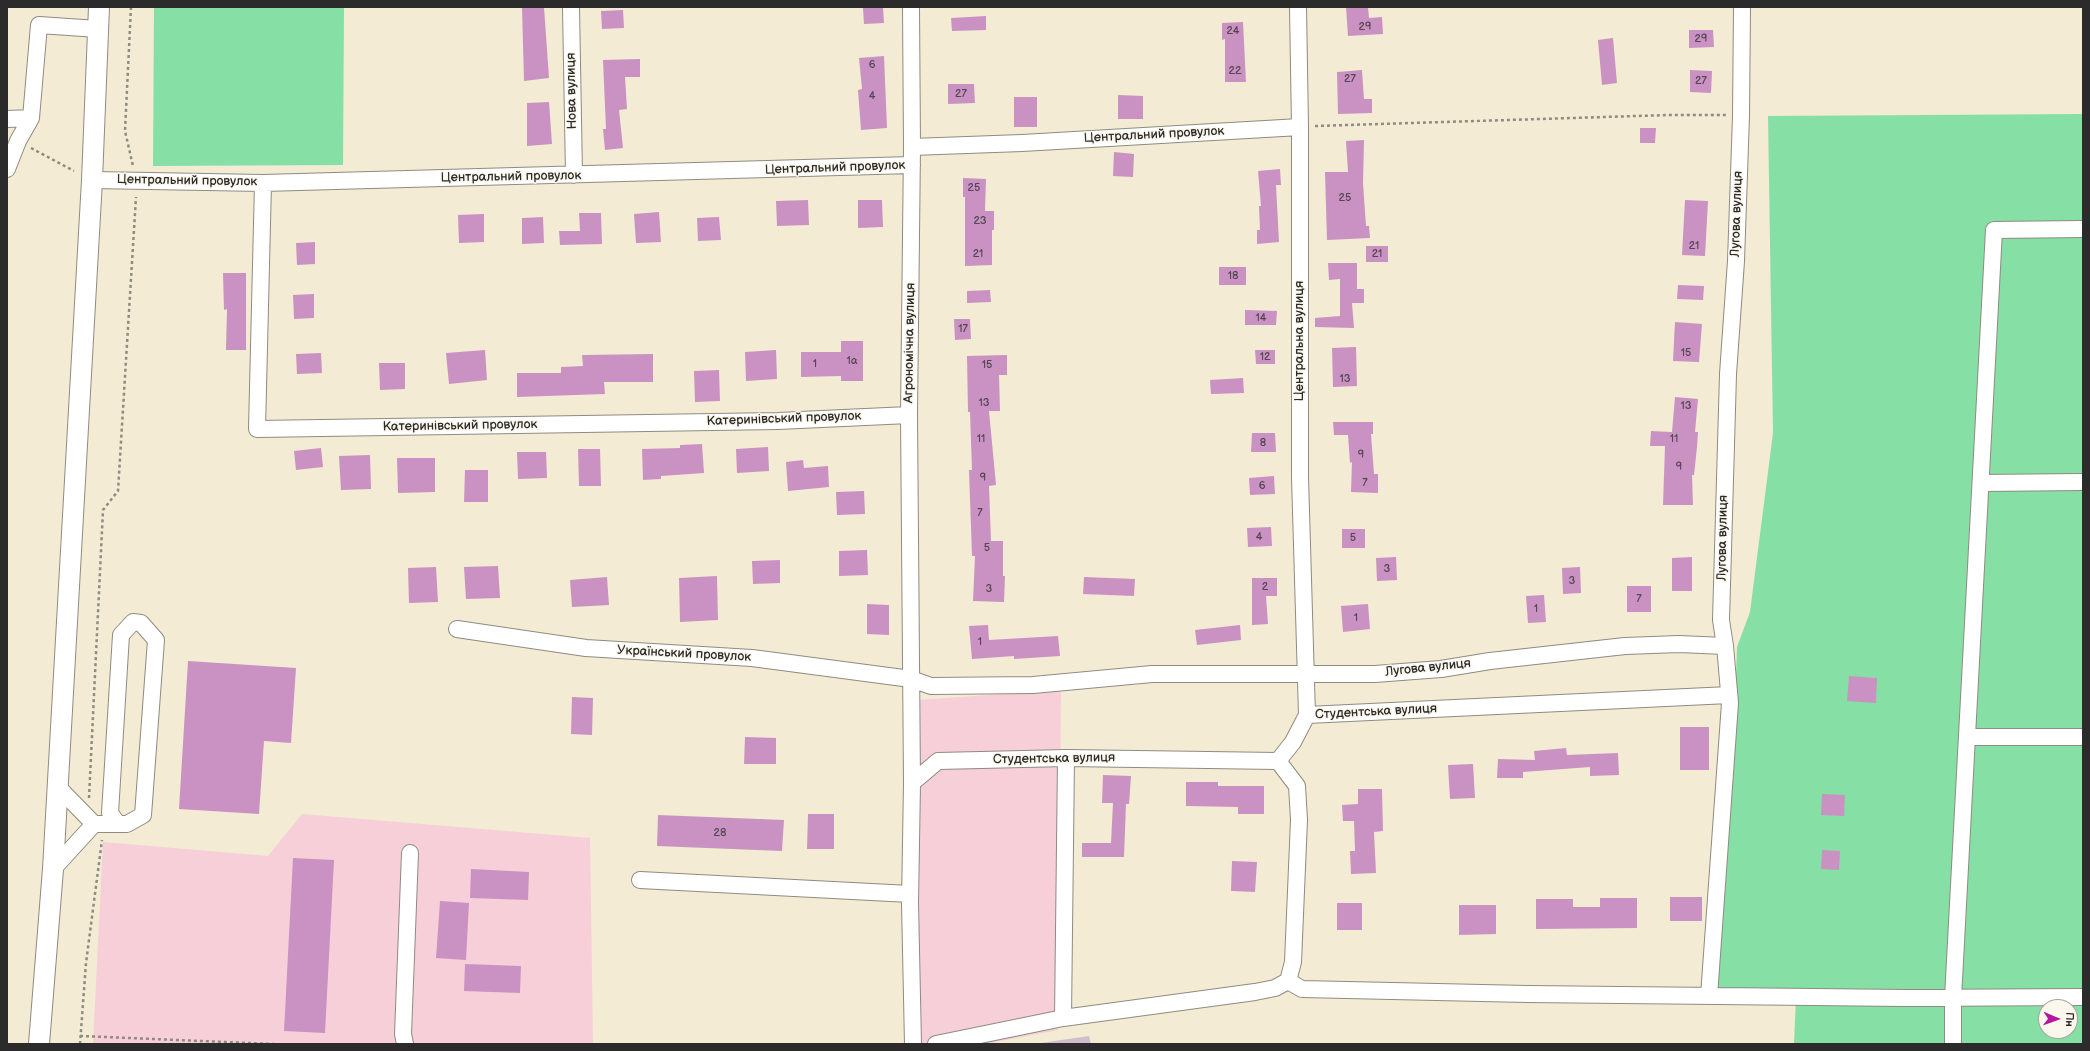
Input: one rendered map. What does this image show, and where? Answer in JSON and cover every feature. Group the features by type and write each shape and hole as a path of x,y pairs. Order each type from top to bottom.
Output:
{"main road":[{"path":"39,1044 53,868 56,785 101,179 98,28 99,7"}],"street":[{"name":"Нова вулиця","path":"570,7 574,175"},
{"name":"Агрономічна вулиця","path":"911,7 912,165 909,415 912,782 910,894 913,1044"},
{"name":"Центральна вулиця","path":"1298,7 1300,127 1300,477 1307,715"},
{"name":"Лугова вулиця","path":"1305,675 1375,674 1441,669 1497,660 1625,646 1679,644 1725,646 1721,620 1726,410 1736,261 1741,116 1742,7"},
{"path":"7,169 18,141 31,118 39,24 98,28"},
{"path":"7,119 31,118"},
{"name":"Центральний провулок","path":"912,147 1022,143 1300,127"},
{"name":"Центральний провулок","path":"101,179 263,183 912,165"},
{"name":"Катеринівський провулок","path":"263,183 258,429 778,421 909,415"},
{"path":"1953,1044 1953,998 1994,230 2083,229"},
{"path":"1981,483 2083,482"},
{"path":"56,785 97,824 118,824 127,824 143,815 156,640 141,623 132,622 121,634 110,813 118,824"},
{"name":"Український провулок","path":"457,629 586,648 752,658 911,679 931,686 1033,685 1152,674 1222,673 1305,675"},
{"path":"1709,996 1729,695 1725,646"},
{"name":"Студентська вулиця","path":"912,782 938,761 1066,758 1278,761 1293,742 1307,715 1729,695"},
{"path":"1968,737 2083,737"},
{"path":"1063,1018 1066,758"},
{"path":"936,1044 1063,1018 1255,992 1275,988 1288,981 1293,962 1299,820 1297,786 1278,761"},
{"path":"53,868 97,824"},
{"path":"405,1044 403,1034 410,853"},
{"path":"640,880 910,894"},
{"path":"1288,981 1302,989 1709,996 1953,998 2083,997"}],"path":[{"path":"131,7 125,131 134,168"},
{"path":"1300,127 1669,115 1741,116"},
{"path":"18,141 101,179"},
{"path":"80,1044 86,963 104,828 97,824 89,814 103,510 118,491 136,190"},
{"path":"80,1036 274,1044"}],"shaded area":[{"path":"1061,690 1058,1030 995,1042 995,1044 918,1044 918,700"},
{"path":"302,814 590,838 593,1044 93,1044 103,842 268,856"},
{"path":"1089,1036 1091,1044 1034,1044"}],"green space":[{"path":"154,7 344,7 343,165 153,166"},
{"path":"2083,114 2083,1044 1794,1044 1796,998 1718,990 1720,852 1733,760 1737,647 1750,612 1773,433 1768,116"}],"building":[{"path":"522,7 544,7 549,78 524,81"},
{"path":"883,7 884,23 864,24 863,8"},
{"path":"1346,7 1368,7 1369,18 1382,17 1383,34 1348,36"},
{"path":"623,10 624,28 602,29 601,11"},
{"path":"986,16 986,30 952,31 951,18"},
{"path":"1243,22 1246,82 1225,82 1225,39 1222,40 1222,23"},
{"path":"1689,30 1713,30 1714,47 1689,48"},
{"path":"1613,38 1617,83 1602,85 1598,40"},
{"path":"884,56 887,128 861,130 858,90 862,89 859,58"},
{"path":"640,59 640,77 625,77 627,109 619,110 623,148 605,150 603,129 606,129 603,60"},
{"path":"1362,70 1364,99 1372,99 1372,113 1338,114 1337,72"},
{"path":"1690,70 1712,71 1711,93 1690,92"},
{"path":"948,84 974,84 975,103 948,104"},
{"path":"1118,95 1143,96 1143,119 1118,119"},
{"path":"1014,97 1037,97 1037,127 1014,127"},
{"path":"549,102 552,144 527,146 527,103"},
{"path":"1640,128 1656,128 1655,143 1640,143"},
{"path":"1364,140 1363,183 1366,226 1369,226 1370,238 1327,240 1325,172 1348,172 1346,141"},
{"path":"1114,152 1134,154 1133,177 1113,176"},
{"path":"1280,169 1281,185 1276,185 1279,242 1257,244 1257,230 1260,230 1259,206 1261,206 1258,171"},
{"path":"963,178 986,179 985,211 994,211 994,230 992,230 992,265 965,266 965,197 963,197"},
{"path":"808,200 809,225 777,226 776,201"},
{"path":"858,200 882,200 883,227 858,228"},
{"path":"1685,200 1708,201 1705,256 1682,255"},
{"path":"659,212 661,242 636,243 634,214"},
{"path":"579,213 601,213 602,244 560,245 559,231 580,231"},
{"path":"484,214 484,242 459,243 458,215"},
{"path":"543,217 544,243 522,244 522,218"},
{"path":"719,217 721,240 698,241 697,218"},
{"path":"315,242 315,264 297,265 296,243"},
{"path":"1366,246 1388,246 1388,262 1366,262"},
{"path":"1328,263 1357,263 1357,289 1364,289 1364,303 1352,303 1354,328 1315,327 1315,318 1340,316 1340,279 1329,280"},
{"path":"1219,267 1246,267 1246,285 1219,285"},
{"path":"223,273 246,273 246,350 226,350 227,309 224,310"},
{"path":"1678,285 1704,286 1703,300 1677,299"},
{"path":"990,290 991,302 967,303 967,291"},
{"path":"314,294 314,318 294,319 293,295"},
{"path":"1245,310 1277,311 1276,325 1245,325"},
{"path":"954,319 970,319 971,339 955,340"},
{"path":"1675,322 1702,324 1699,362 1673,361"},
{"path":"841,341 863,341 863,381 841,381 841,376 801,377 801,352 841,352"},
{"path":"1356,347 1357,386 1333,387 1332,348"},
{"path":"485,350 487,380 449,384 446,353"},
{"path":"776,350 777,379 746,381 745,352"},
{"path":"1255,350 1275,350 1275,364 1256,364"},
{"path":"321,353 322,373 297,374 296,354"},
{"path":"653,354 653,382 604,382 605,394 517,397 517,373 561,373 561,367 583,366 582,355"},
{"path":"1007,355 1007,375 999,375 1000,411 989,411 996,485 989,486 991,541 1003,541 1003,576 1005,576 1004,602 973,601 975,556 972,556 969,470 972,470 970,412 968,412 967,356"},
{"path":"379,363 405,363 405,389 380,390"},
{"path":"719,370 720,401 695,402 694,371"},
{"path":"1243,378 1244,393 1211,394 1210,380"},
{"path":"1675,397 1698,399 1695,432 1698,432 1697,447 1694,475 1692,475 1693,505 1663,505 1665,446 1650,446 1651,431 1672,432"},
{"path":"1333,422 1373,422 1373,434 1371,434 1374,474 1378,474 1378,493 1351,492 1352,462 1350,463 1348,435 1334,435"},
{"path":"1252,433 1275,433 1276,452 1251,452"},
{"path":"702,444 704,473 661,476 661,479 643,480 642,449 680,448 680,445"},
{"path":"768,447 769,471 737,473 736,449"},
{"path":"321,448 323,467 296,470 294,451"},
{"path":"578,449 600,449 601,486 579,486"},
{"path":"517,452 546,452 547,478 518,479"},
{"path":"370,455 371,489 341,490 339,456"},
{"path":"397,458 435,458 435,492 398,493"},
{"path":"803,460 804,468 828,466 829,487 788,491 786,462"},
{"path":"465,470 488,470 488,502 464,502"},
{"path":"1274,476 1275,494 1250,495 1249,478"},
{"path":"864,491 865,514 837,515 836,492"},
{"path":"1271,527 1272,546 1248,547 1247,528"},
{"path":"1342,529 1365,529 1365,548 1342,548"},
{"path":"867,550 868,575 839,576 839,551"},
{"path":"1396,557 1397,580 1377,581 1376,558"},
{"path":"1692,557 1692,591 1672,591 1672,558"},
{"path":"780,560 780,583 753,584 752,561"},
{"path":"498,566 500,598 466,599 464,567"},
{"path":"436,567 438,602 409,603 408,568"},
{"path":"1580,567 1581,593 1563,594 1562,568"},
{"path":"717,576 718,620 680,622 679,578"},
{"path":"607,577 609,605 572,607 570,580"},
{"path":"1084,577 1135,579 1134,596 1083,594"},
{"path":"1252,578 1277,578 1277,596 1266,596 1268,624 1252,625"},
{"path":"1627,586 1651,586 1651,612 1627,612"},
{"path":"1544,595 1546,622 1528,623 1526,596"},
{"path":"867,604 889,605 889,635 867,634"},
{"path":"1368,604 1370,629 1343,632 1341,606"},
{"path":"988,625 989,640 1058,636 1060,656 1014,659 1014,656 972,659 969,626"},
{"path":"1240,625 1241,640 1197,645 1195,630"},
{"path":"188,661 296,668 291,743 264,741 259,814 179,809"},
{"path":"1849,676 1877,678 1876,703 1847,701"},
{"path":"572,697 593,698 592,735 571,734"},
{"path":"1680,727 1709,727 1709,770 1680,770"},
{"path":"745,737 776,738 776,764 744,764"},
{"path":"1566,748 1567,755 1618,753 1619,775 1590,776 1590,767 1523,772 1523,778 1497,778 1498,759 1535,760 1534,751"},
{"path":"1473,764 1475,798 1450,799 1448,765"},
{"path":"1103,775 1131,776 1129,804 1126,804 1124,857 1082,857 1082,843 1111,843 1113,803 1102,803"},
{"path":"1186,782 1218,782 1218,786 1264,786 1264,814 1238,814 1238,807 1186,806"},
{"path":"1358,789 1382,789 1383,831 1374,832 1376,873 1351,874 1350,851 1355,851 1354,821 1343,821 1342,805 1358,804"},
{"path":"1822,794 1845,795 1844,816 1821,815"},
{"path":"808,814 834,814 834,849 807,849"},
{"path":"658,815 784,820 782,851 657,846"},
{"path":"1822,850 1840,851 1839,870 1821,869"},
{"path":"293,858 334,860 325,1033 284,1031"},
{"path":"1232,861 1257,862 1255,892 1231,891"},
{"path":"471,869 529,872 528,900 470,898"},
{"path":"1670,897 1702,897 1702,921 1670,921"},
{"path":"1600,898 1637,898 1637,928 1536,929 1536,899 1573,899 1573,907 1600,907"},
{"path":"440,901 469,903 466,960 436,958"},
{"path":"1337,903 1362,903 1362,930 1337,930"},
{"path":"1459,905 1496,905 1496,934 1459,935"},
{"path":"465,964 521,966 520,993 464,991"}]}
